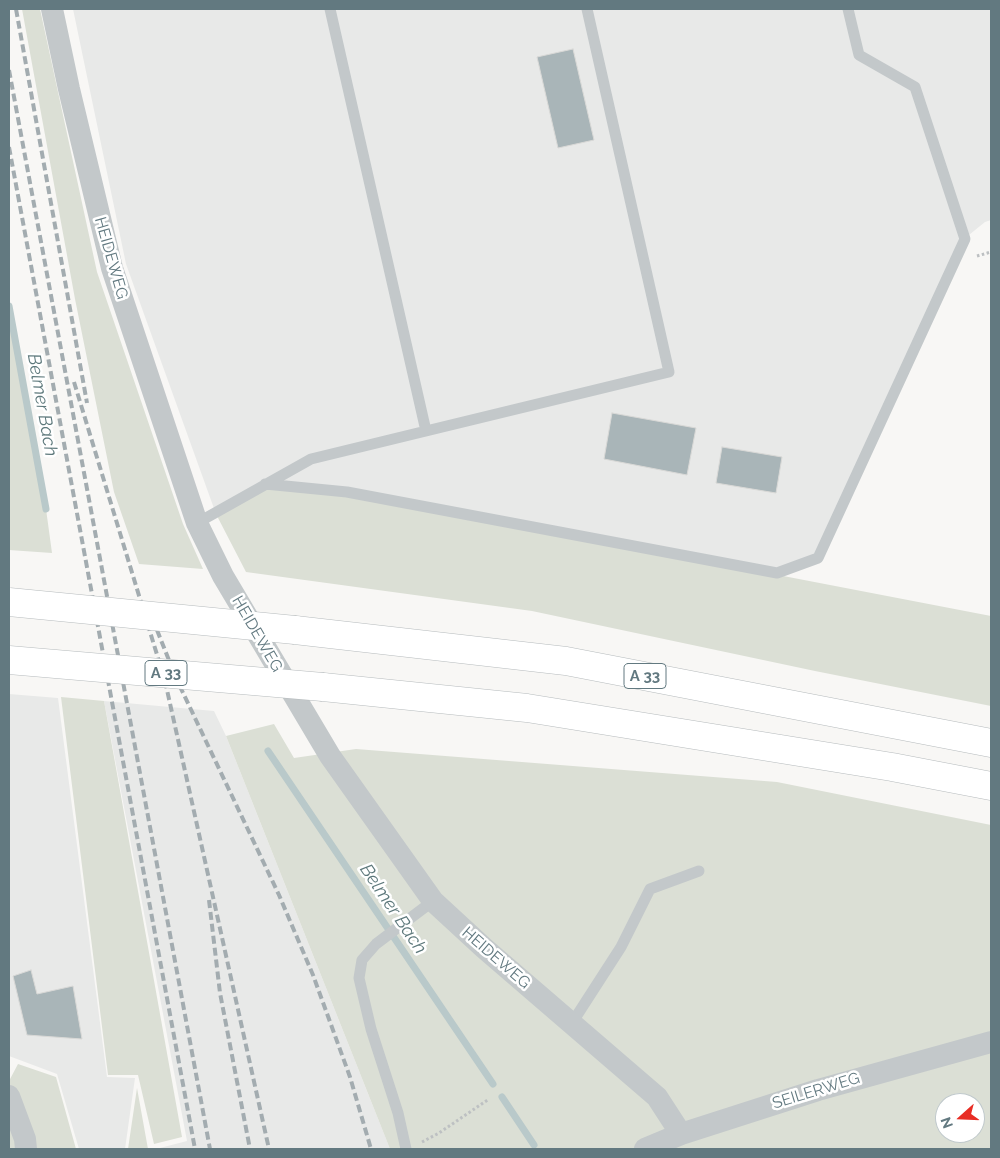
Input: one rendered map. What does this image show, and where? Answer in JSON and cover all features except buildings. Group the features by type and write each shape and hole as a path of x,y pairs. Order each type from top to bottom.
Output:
{"highway":[{"name":"A 33","path":"9,602 294,630 566,661 991,743"},
{"name":"A 33","path":"9,660 323,687 527,708 892,767 991,786"}],"street":[{"name":"HEIDEWEG","path":"52,9 68,89 112,268 197,523 223,576 330,756 434,901 484,948 657,1097 680,1134"},
{"name":"SEILERWEG","path":"645,1149 680,1134 818,1090 991,1042"},
{"path":"9,1096 25,1139 26,1149"}],"lane":[{"path":"330,9 426,431"},
{"path":"197,523 310,459 669,372 587,9"},
{"path":"265,484 347,492 777,573 818,558 964,239 915,88 859,55 848,9"},
{"path":"572,1023 621,948 650,889 699,871"},
{"path":"411,1147 371,1029 359,978 362,960 376,944 434,901"}],"path":[{"path":"411,1147 439,1133 489,1099"}],"shaded area":[{"path":"22,9 40,9 97,272 183,524 203,569 139,564 114,492 75,299"},
{"path":"73,9 991,9 991,220 985,222 964,239 818,558 777,573 216,514 126,264"},
{"path":"9,306 46,509 52,553 9,550"},
{"path":"265,484 347,492 991,616 991,706 532,611 246,572 216,514"},
{"path":"9,694 58,698 107,1077 135,1078 125,1149 79,1149 57,1074 9,1056"},
{"path":"61,697 104,701 182,1137 154,1144 138,1075 108,1075"},
{"path":"104,701 214,711 226,736 390,1149 156,1149 187,1141"},
{"path":"274,724 294,758 356,749 777,782 991,825 991,1149 390,1149 226,736"},
{"path":"18,1064 56,1077 76,1149 9,1149 9,1081"},
{"path":"137,1088 148,1149 128,1149"}],"waterway":[{"name":"Belmer Bach","path":"9,306 46,509"},
{"name":"Belmer Bach","path":"268,751 493,1084"},
{"name":"Belmer Bach","path":"502,1097 534,1145"}],"railway":[{"path":"16,9 87,403"},
{"path":"9,70 210,1149"},
{"path":"9,147 195,1149"},
{"path":"74,382 165,681 269,1149"},
{"path":"157,630 176,678 279,895 313,975 350,1077 371,1149"},
{"path":"209,900 220,993 250,1149"}]}
